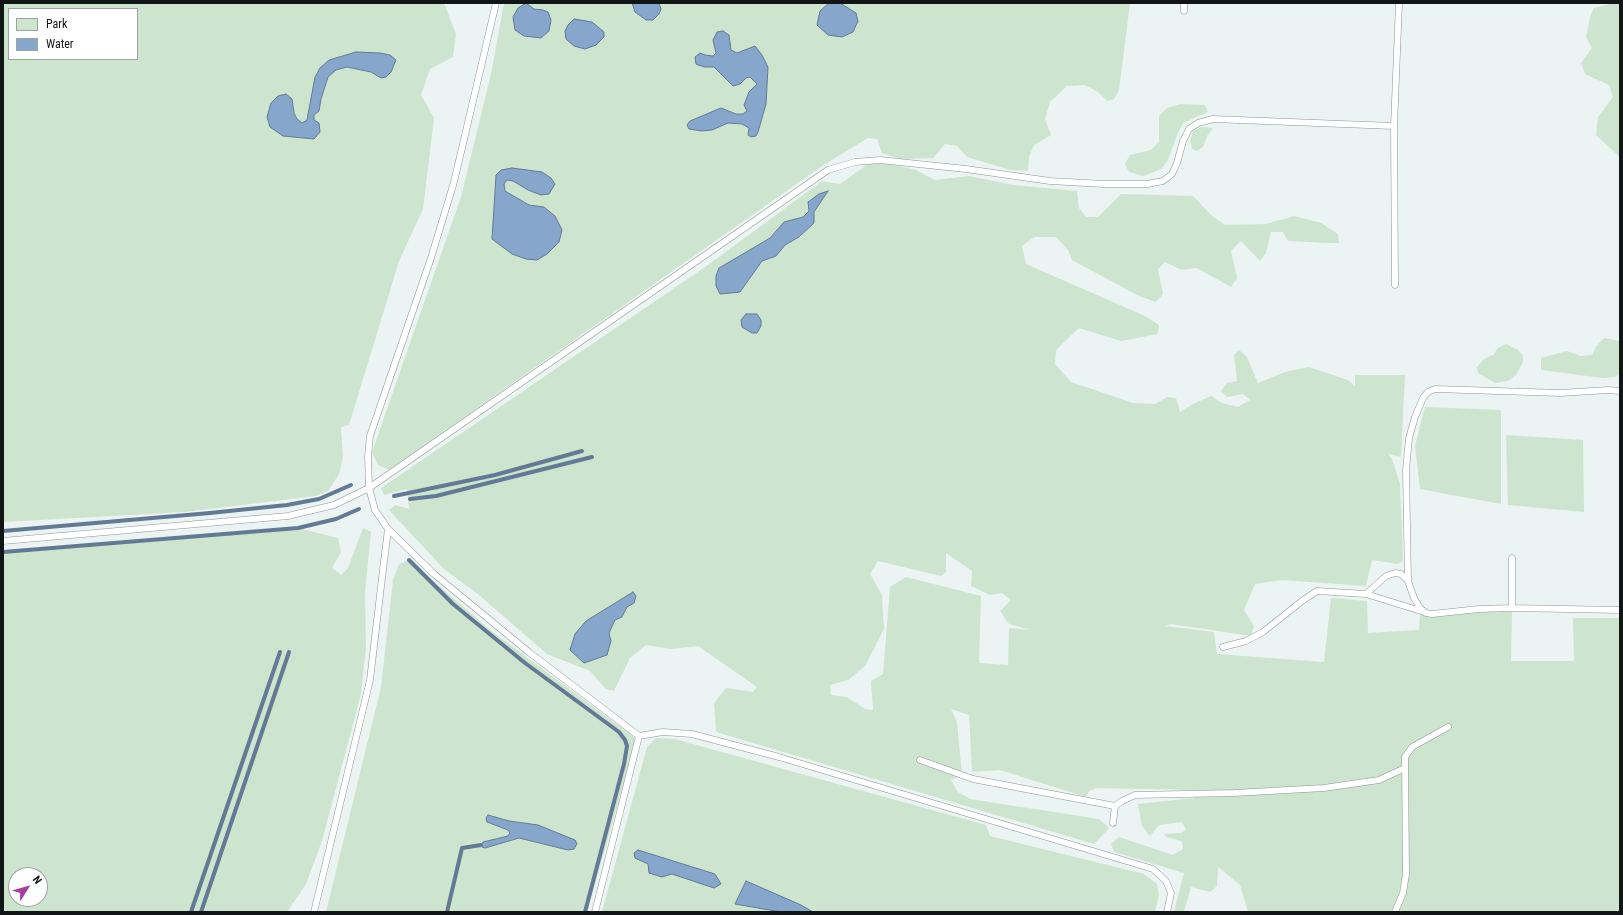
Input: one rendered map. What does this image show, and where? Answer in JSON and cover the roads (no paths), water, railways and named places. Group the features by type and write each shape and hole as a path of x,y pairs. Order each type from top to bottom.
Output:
{"lane":[{"path":"496,3 454,182 431,258 370,436 368,456 369,488 375,510 388,529 434,574 530,653 639,736 663,732 692,734 779,757 1153,869 1166,881 1171,893 1166,912"},
{"path":"1184,3 1184,11"},
{"path":"1395,284 1394,126 1398,3"},
{"path":"3,541 288,516 334,505 369,488 828,170 855,162 880,160 966,169 1050,181 1104,184 1147,184 1163,181 1172,174 1177,163 1183,141 1189,129 1198,123 1213,119 1394,126"},
{"path":"1426,613 1420,608 1414,598 1408,581 1406,470 1409,438 1423,398 1428,392 1435,390 1560,393 1620,390"},
{"path":"314,912 370,680 388,529"},
{"path":"1512,558 1512,608"},
{"path":"1366,594 1390,574 1401,574 1408,581"},
{"path":"1223,647 1246,641 1263,632 1317,591 1366,594 1432,614 1479,609 1512,608 1620,610"},
{"path":"1395,912 1403,893 1406,874 1405,757 1412,747 1448,727"},
{"path":"595,912 639,736"},
{"path":"920,760 973,779 1115,806 1135,795 1234,793 1324,788 1379,780 1405,768"},
{"path":"1113,823 1115,806"}],"water":[{"path":"526,3 534,9 548,12 551,20 549,31 541,38 524,36 515,30 513,17 518,8"},
{"path":"632,3 659,3 661,9 659,14 653,20 646,20 635,12"},
{"path":"829,3 840,3 856,13 858,21 853,32 842,37 828,35 817,25 820,11"},
{"path":"574,19 592,22 604,32 604,37 596,45 585,49 574,46 566,39 565,31"},
{"path":"723,31 729,35 731,50 737,53 755,46 762,55 768,67 766,104 756,136 751,137 748,135 749,128 742,124 728,123 712,130 702,131 689,129 687,125 690,121 721,108 736,114 743,114 747,111 744,105 749,92 757,84 750,77 746,78 740,84 733,86 714,67 704,67 696,64 695,57 700,53 713,56 716,53 713,40 717,32"},
{"path":"356,52 390,55 396,60 391,72 386,77 381,78 371,72 347,67 336,70 328,77 319,111 314,115 314,120 319,123 320,132 314,139 283,136 270,127 267,117 271,103 278,96 286,94 292,99 294,113 297,119 302,123 307,120 315,77 320,68 329,60"},
{"path":"512,168 542,172 551,178 555,184 549,194 541,195 528,190 513,181 507,180 504,184 505,191 529,205 544,207 555,216 562,230 559,242 547,254 537,260 526,259 512,254 492,239 496,175 501,170"},
{"path":"828,191 814,212 814,223 799,237 785,245 776,256 762,261 740,292 720,294 716,286 716,276 719,268 770,238 784,222 803,217 809,211 808,202 819,194"},
{"path":"746,314 757,314 761,320 761,326 757,333 752,333 742,327 741,320"},
{"path":"633,592 636,596 634,603 627,607 622,617 615,620 609,633 611,641 607,655 584,663 570,650 575,634 586,621"},
{"path":"488,815 509,821 538,825 575,840 577,844 574,849 568,850 519,838 485,848 481,845 483,842 508,836 510,833 508,830 487,822 486,818"},
{"path":"638,850 715,874 721,884 714,888 672,874 662,877 649,873 648,864 635,858 634,853"},
{"path":"746,881 801,905 813,912 781,912 735,904"}],"waterway":[{"path":"394,496 495,475 582,451"},
{"path":"410,499 436,496 592,457"},
{"path":"3,531 287,505 319,499 351,485"},
{"path":"3,552 298,528 336,519 359,509"},
{"path":"409,560 453,604 525,663 619,732 625,740 627,746 624,764 585,912"},
{"path":"191,912 280,652"},
{"path":"201,912 289,652"},
{"path":"447,912 462,848 481,845"}]}
